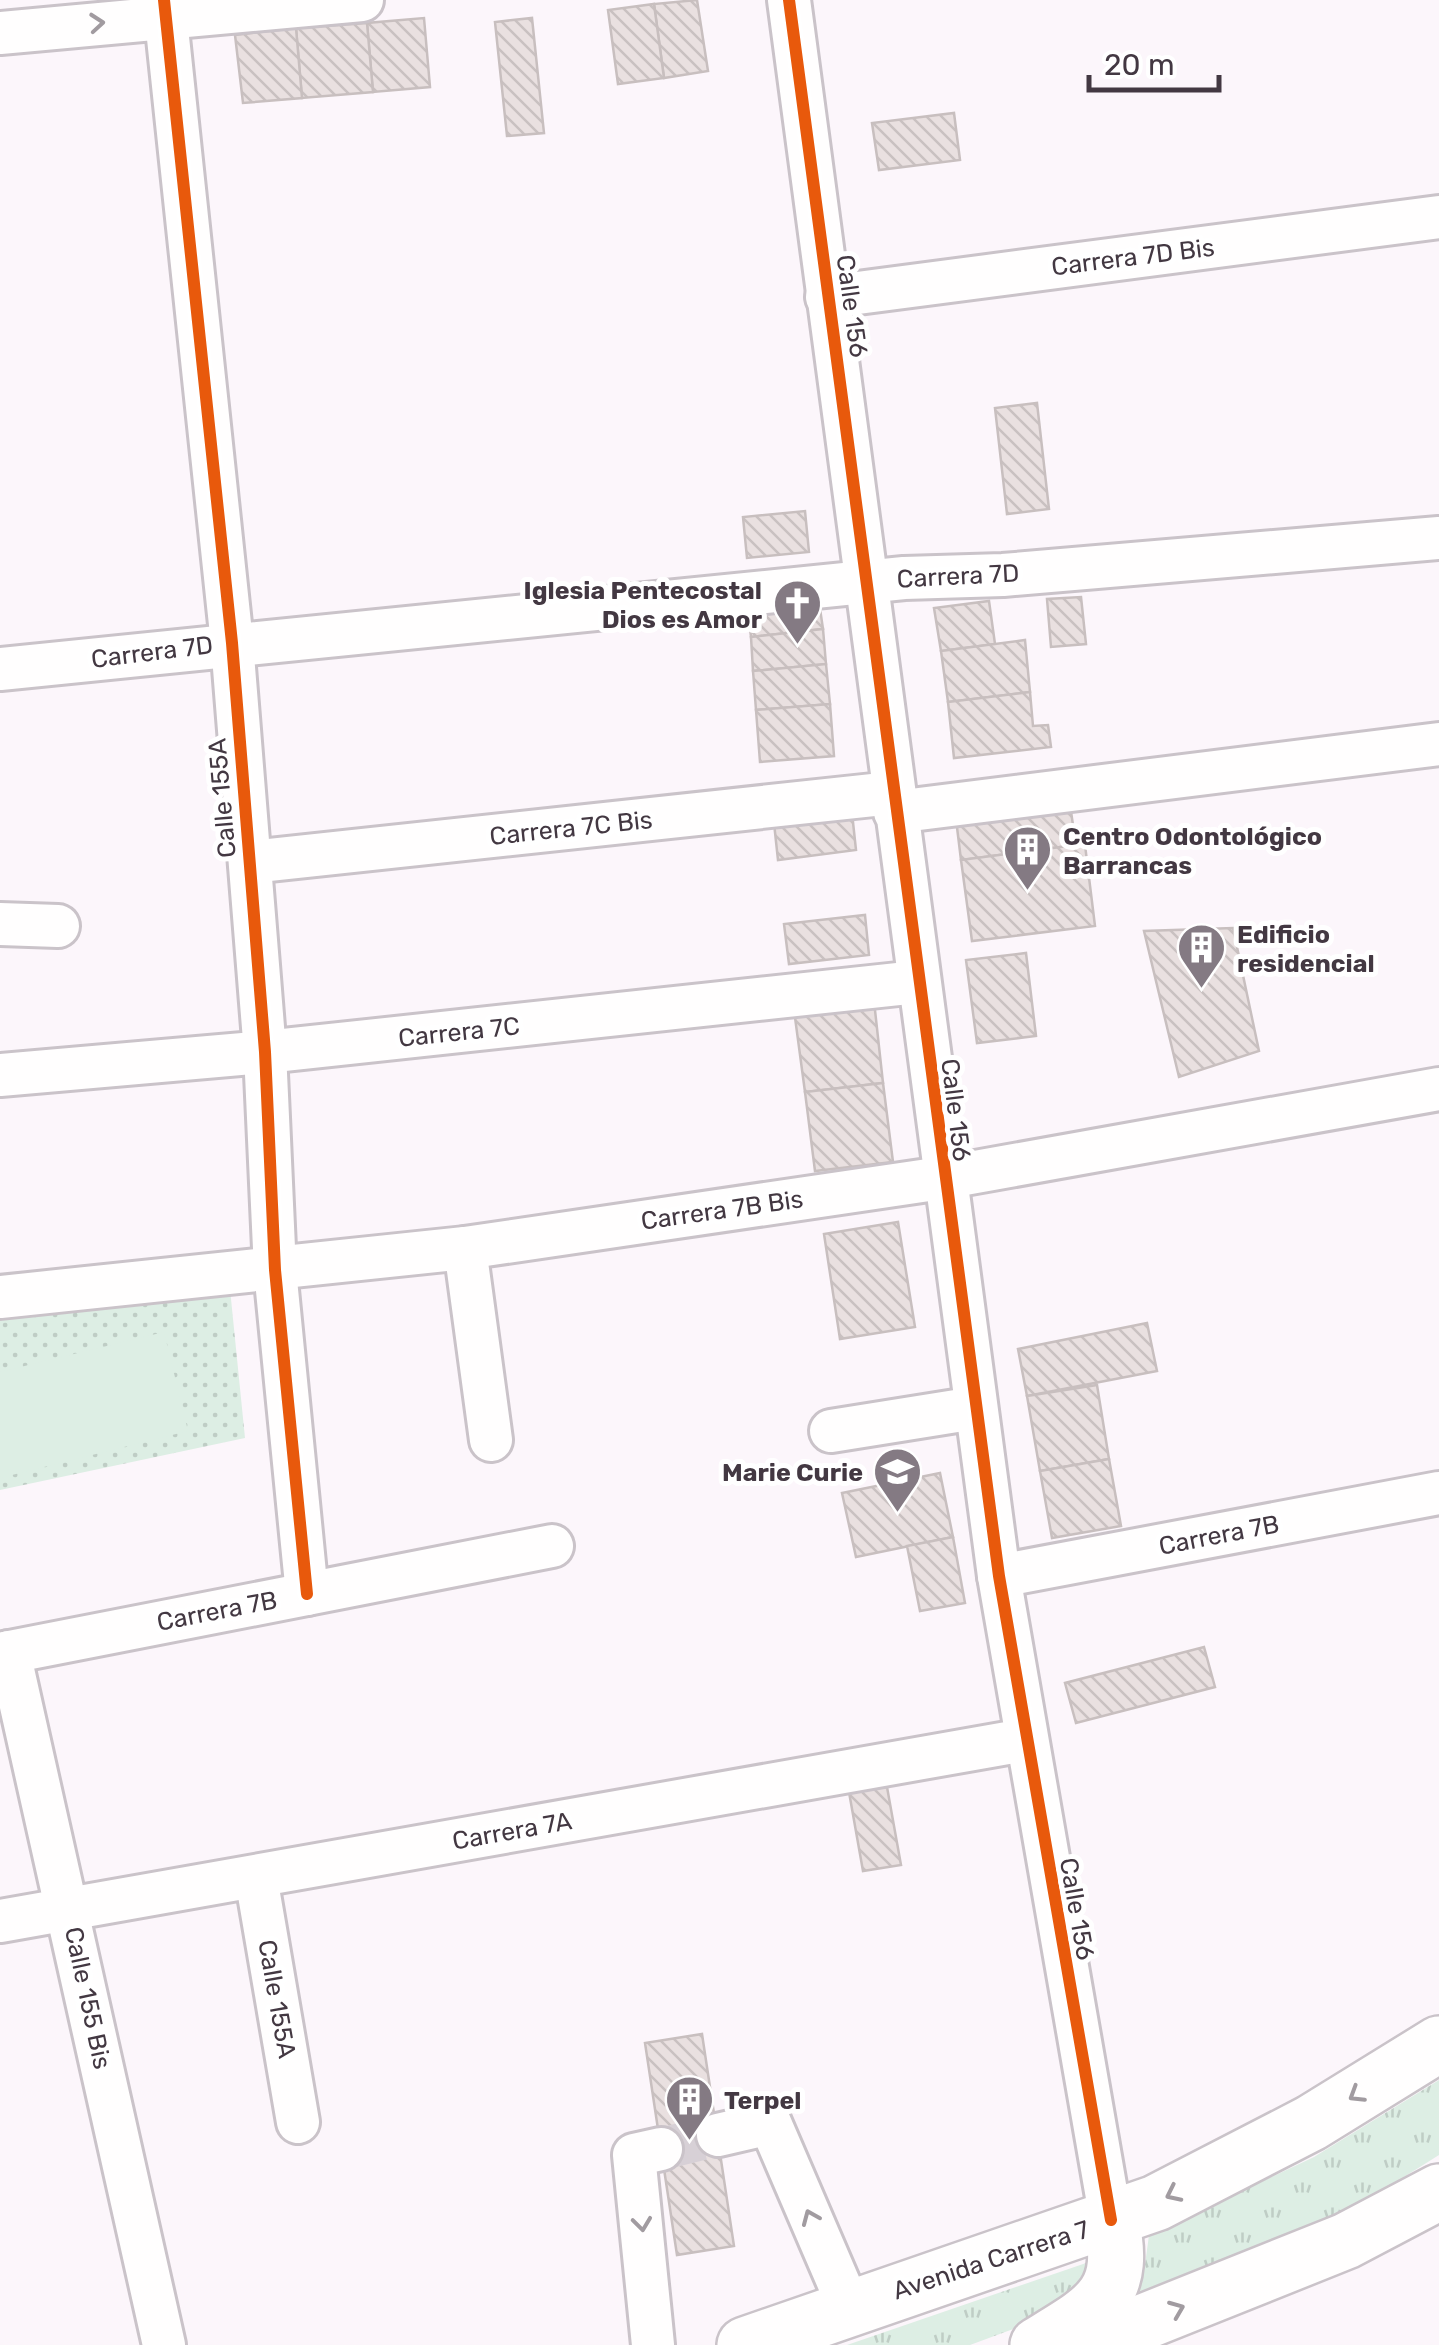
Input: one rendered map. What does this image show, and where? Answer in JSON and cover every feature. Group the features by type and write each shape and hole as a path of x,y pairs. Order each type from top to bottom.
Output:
{"main road":[{"name":"Avenida Carrera 7","path":"746,2345 1111,2220 1234,2165 1439,2044"},
{"path":"1086,2345 1346,2241 1439,2192"},
{"path":"1038,2345 1092,2310 1112,2285 1119,2257 1111,2220"}],"street":[{"path":"0,33 165,8 362,0"},
{"name":"Calle 156","path":"788,0 998,1576 1111,2220"},
{"name":"Calle 155A","path":"165,8 232,642 265,1052 275,1270 307,1594"},
{"name":"Carrera 7D Bis","path":"828,298 1439,217"},
{"name":"Carrera 7D","path":"0,669 232,642 866,582 1003,575 1439,538"},
{"name":"Carrera 7C Bis","path":"250,862 894,803 1439,744"},
{"path":"0,924 58,926"},
{"name":"Carrera 7C","path":"0,1074 265,1052 917,982"},
{"name":"Carrera 7B Bis","path":"0,1298 465,1248 942,1178 1439,1089"},
{"path":"465,1248 491,1440"},
{"path":"831,1431 975,1408"},
{"name":"Carrera 7B","path":"998,1576 1439,1493"},
{"name":"Carrera 7B","path":"5,1653 552,1546"},
{"name":"Calle 155 Bis","path":"5,1653 69,1909 164,2345"},
{"name":"Carrera 7A","path":"0,1922 1024,1740"},
{"name":"Calle 155A","path":"256,1877 298,2122"},
{"path":"718,2135 770,2123 850,2307"},
{"path":"654,2345 634,2155 661,2149"}],"green space":[{"path":"230,1289 245,1438 0,1490 0,1317"},
{"path":"164,1332 188,1431 0,1478 0,1372"},
{"path":"1439,2080 1439,2155 1364,2202 1130,2309 1144,2272 1149,2235 1314,2157"},
{"path":"1089,2262 1089,2288 1064,2310 970,2345 847,2345"}],"building":[{"path":"697,0 708,71 664,78 654,4"},
{"path":"654,4 664,78 618,84 608,10"},
{"path":"424,18 430,87 373,92 367,23"},
{"path":"532,18 544,133 507,136 495,22"},
{"path":"367,23 373,92 302,98 296,28"},
{"path":"296,28 302,98 243,103 235,35"},
{"path":"954,113 960,160 879,170 872,123"},
{"path":"1037,403 1049,509 1007,514 995,408"},
{"path":"805,511 809,552 747,558 743,517"},
{"path":"1081,597 1086,644 1051,647 1047,599"},
{"path":"989,601 995,644 941,651 934,608"},
{"path":"819,602 823,629 751,637 748,609"},
{"path":"823,629 826,664 753,671 751,637"},
{"path":"1025,640 1030,692 948,702 941,651"},
{"path":"826,664 830,704 756,710 753,671"},
{"path":"1030,692 1033,726 1048,725 1051,747 954,758 948,702"},
{"path":"830,704 834,756 760,762 756,710"},
{"path":"1070,805 1076,845 961,860 956,819"},
{"path":"852,813 856,850 778,860 774,823"},
{"name":"Centro Odontológico Barrancas","path":"1085,845 1095,926 972,941 961,860"},
{"path":"865,915 869,955 789,964 784,924"},
{"name":"Edificio residencial","path":"1233,928 1259,1051 1179,1077 1144,931"},
{"path":"1026,953 1036,1036 977,1043 966,960"},
{"path":"874,1001 883,1083 805,1092 794,1010"},
{"path":"883,1083 893,1162 815,1171 805,1092"},
{"path":"898,1222 915,1327 840,1339 824,1234"},
{"path":"1147,1323 1157,1371 1027,1396 1018,1349"},
{"path":"1097,1385 1109,1459 1040,1471 1027,1396"},
{"path":"1109,1459 1121,1526 1052,1538 1040,1471"},
{"name":"Marie Curie","path":"940,1473 953,1537 856,1557 842,1493"},
{"path":"953,1537 965,1603 920,1611 907,1546"},
{"path":"1204,1647 1215,1687 1076,1723 1065,1683"},
{"path":"887,1787 901,1865 863,1871 849,1792"},
{"name":"Terpel","path":"702,2034 734,2246 677,2255 645,2043"}],"tunnel":[{"path":"661,2149 718,2135"}],"cycle path":[{"path":"164,0 232,643 265,1052 275,1270 307,1594"},
{"path":"789,0 999,1576 1111,2220"}],"place":[{"name":"Iglesia Pentecostal Dios es Amor","path":"797,646"},
{"name":"Centro Odontológico Barrancas","path":"1028,892"},
{"name":"Edificio residencial","path":"1202,990"},
{"name":"Marie Curie","path":"898,1514"},
{"name":"Terpel","path":"689,2142"}]}
